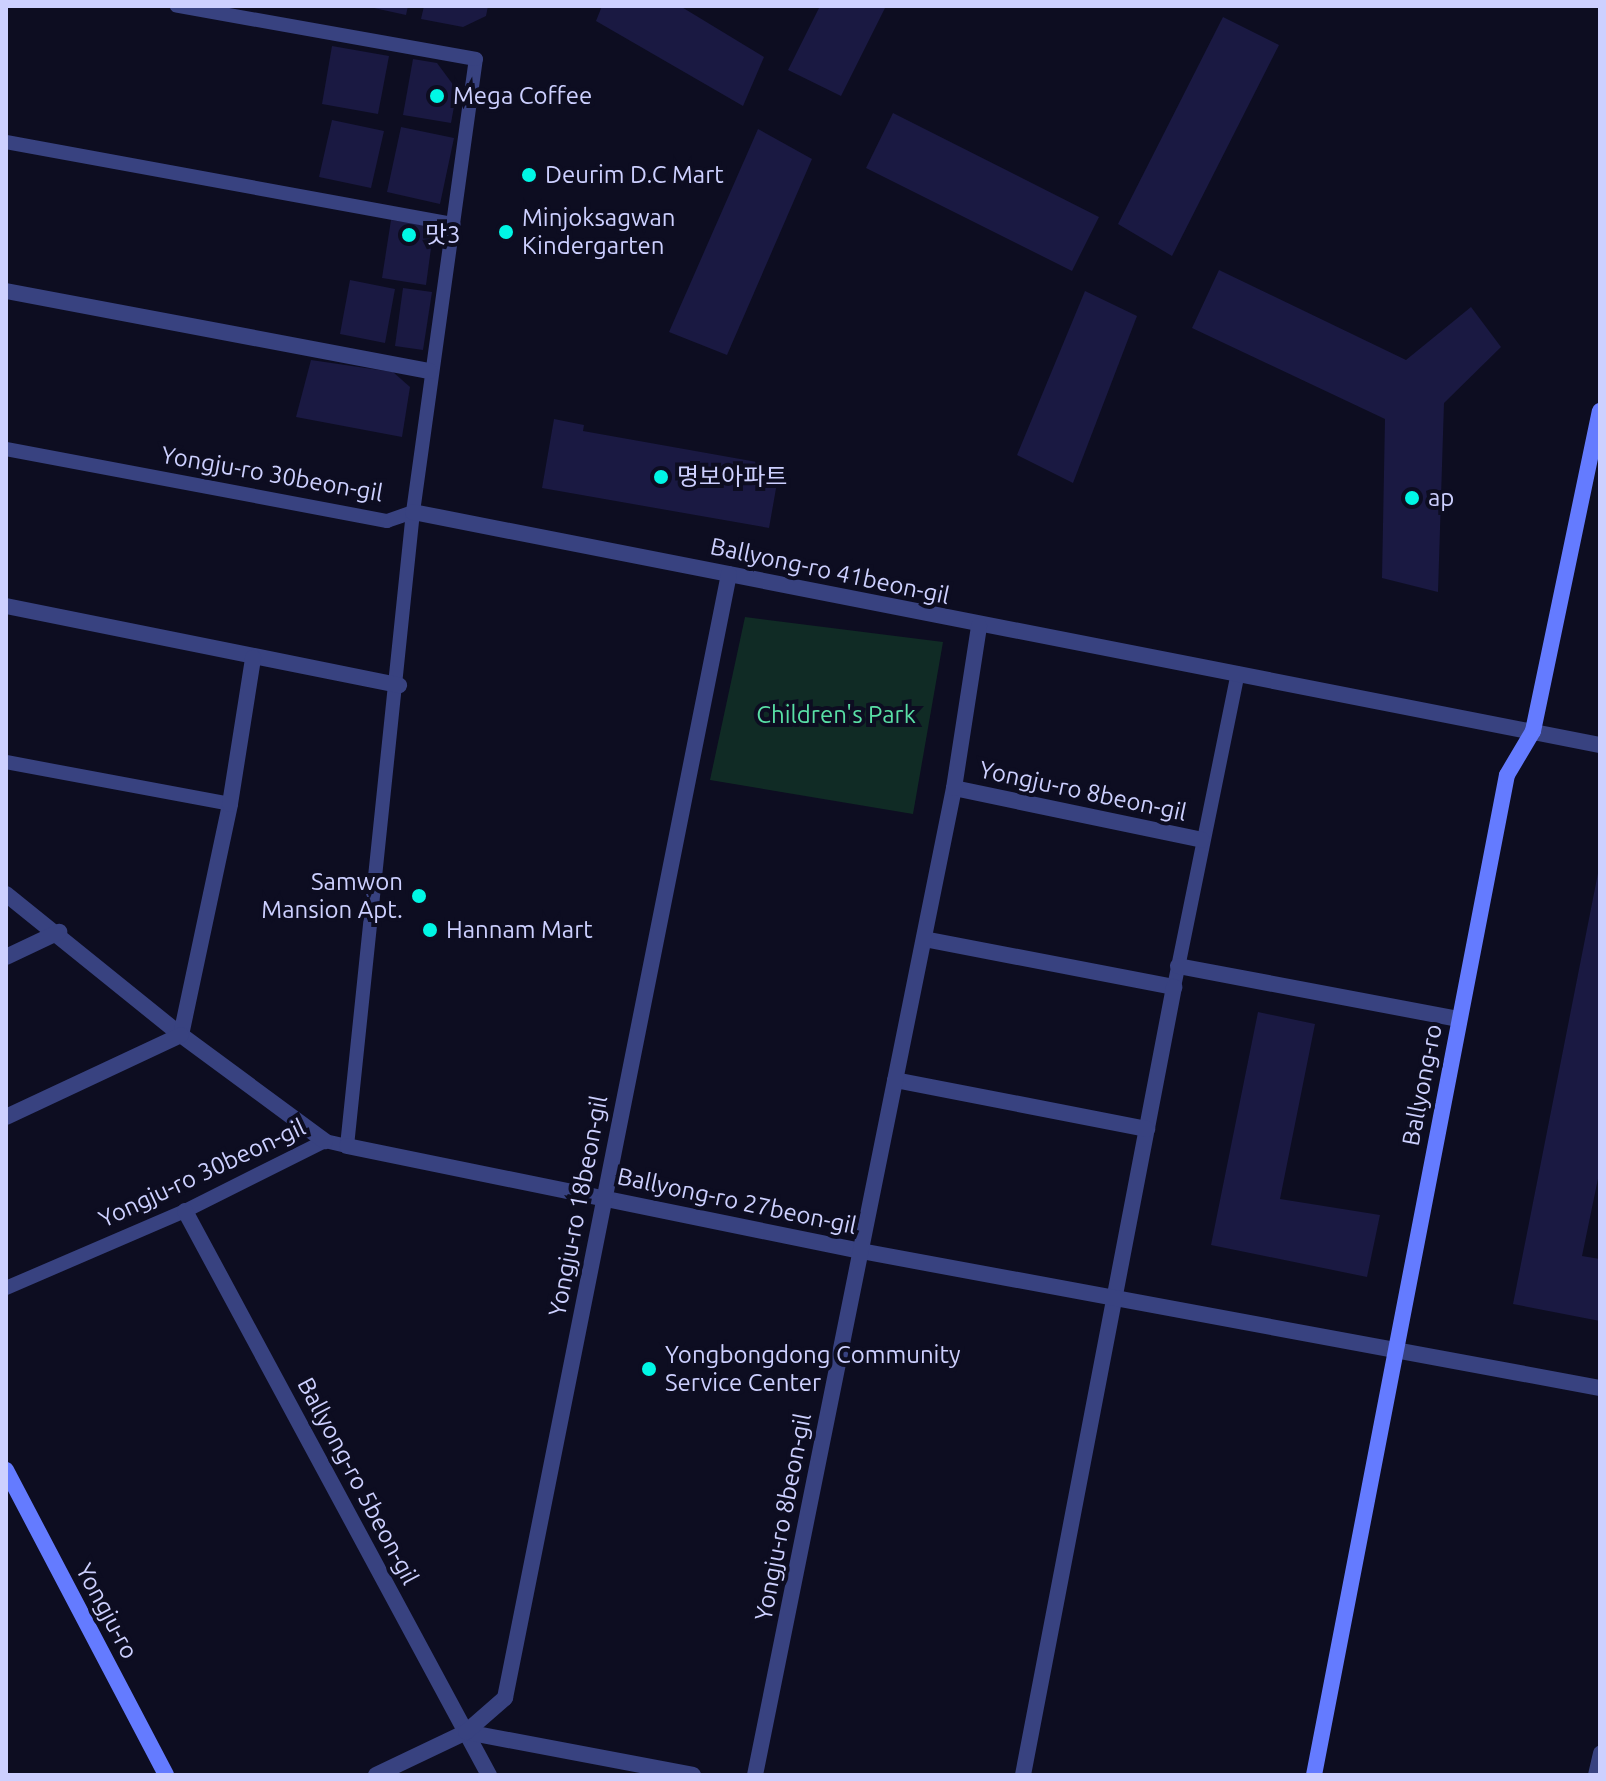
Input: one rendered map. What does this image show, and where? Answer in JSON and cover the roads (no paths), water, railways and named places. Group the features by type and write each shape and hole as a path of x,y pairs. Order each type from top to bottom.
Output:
{"street":[{"path":"6,291 146,320 430,371"},
{"name":"Ballyong-ro","path":"1314,1775 1507,775 1533,731 1600,411"},
{"name":"Ballyong-ro 41beon-gil","path":"413,512 979,626 1238,673 1600,745"},
{"name":"Yongju-ro 18beon-gil","path":"376,1775 466,1732 505,1698 729,574"},
{"path":"6,606 399,685"},
{"name":"Yongju-ro 8beon-gil","path":"755,1775 954,788 979,626"},
{"path":"181,1035 230,804 253,658"},
{"name":"Yongju-ro 8beon-gil","path":"954,788 1202,840"},
{"path":"6,894 59,932 181,1035 325,1141"},
{"path":"6,957 59,932"},
{"path":"924,939 1174,987 1118,1297 1023,1775"},
{"path":"1178,966 1459,1019"},
{"path":"6,1117 181,1035"},
{"path":"895,1080 1147,1129"},
{"name":"Ballyong-ro 27beon-gil","path":"347,1146 861,1251 1395,1347 1600,1388"},
{"name":"Ballyong-ro 5beon-gil","path":"185,1211 489,1775"},
{"name":"Yongju-ro","path":"6,1470 166,1775"},
{"path":"466,1732 693,1775"}],"lane":[{"name":"Yongju-ro 30beon-gil","path":"6,1288 185,1211 325,1141 347,1146 399,685 413,512 430,371 476,59 177,6"},
{"path":"6,142 454,224"},
{"name":"Yongju-ro 30beon-gil","path":"6,449 387,521 413,512"},
{"path":"1174,987 1238,673"},
{"path":"6,762 230,804"},
{"path":"1595,1775 1600,1753"}],"place":[{"name":"Mega Coffee","path":"437,96"},
{"name":"Deurim D.C Mart","path":"529,175"},
{"name":"Minjoksagwan Kindergarten","path":"506,232"},
{"name":"맛3","path":"409,235"},
{"name":"명보아파트","path":"661,477"},
{"name":"ap","path":"1412,498"},
{"name":"Samwon Mansion Apt.","path":"419,896"},
{"name":"Hannam Mart","path":"430,930"},
{"name":"Yongbongdong Community Service Center","path":"649,1369"}],"park label":[{"name":"Children's Park","path":"836,715"}]}
